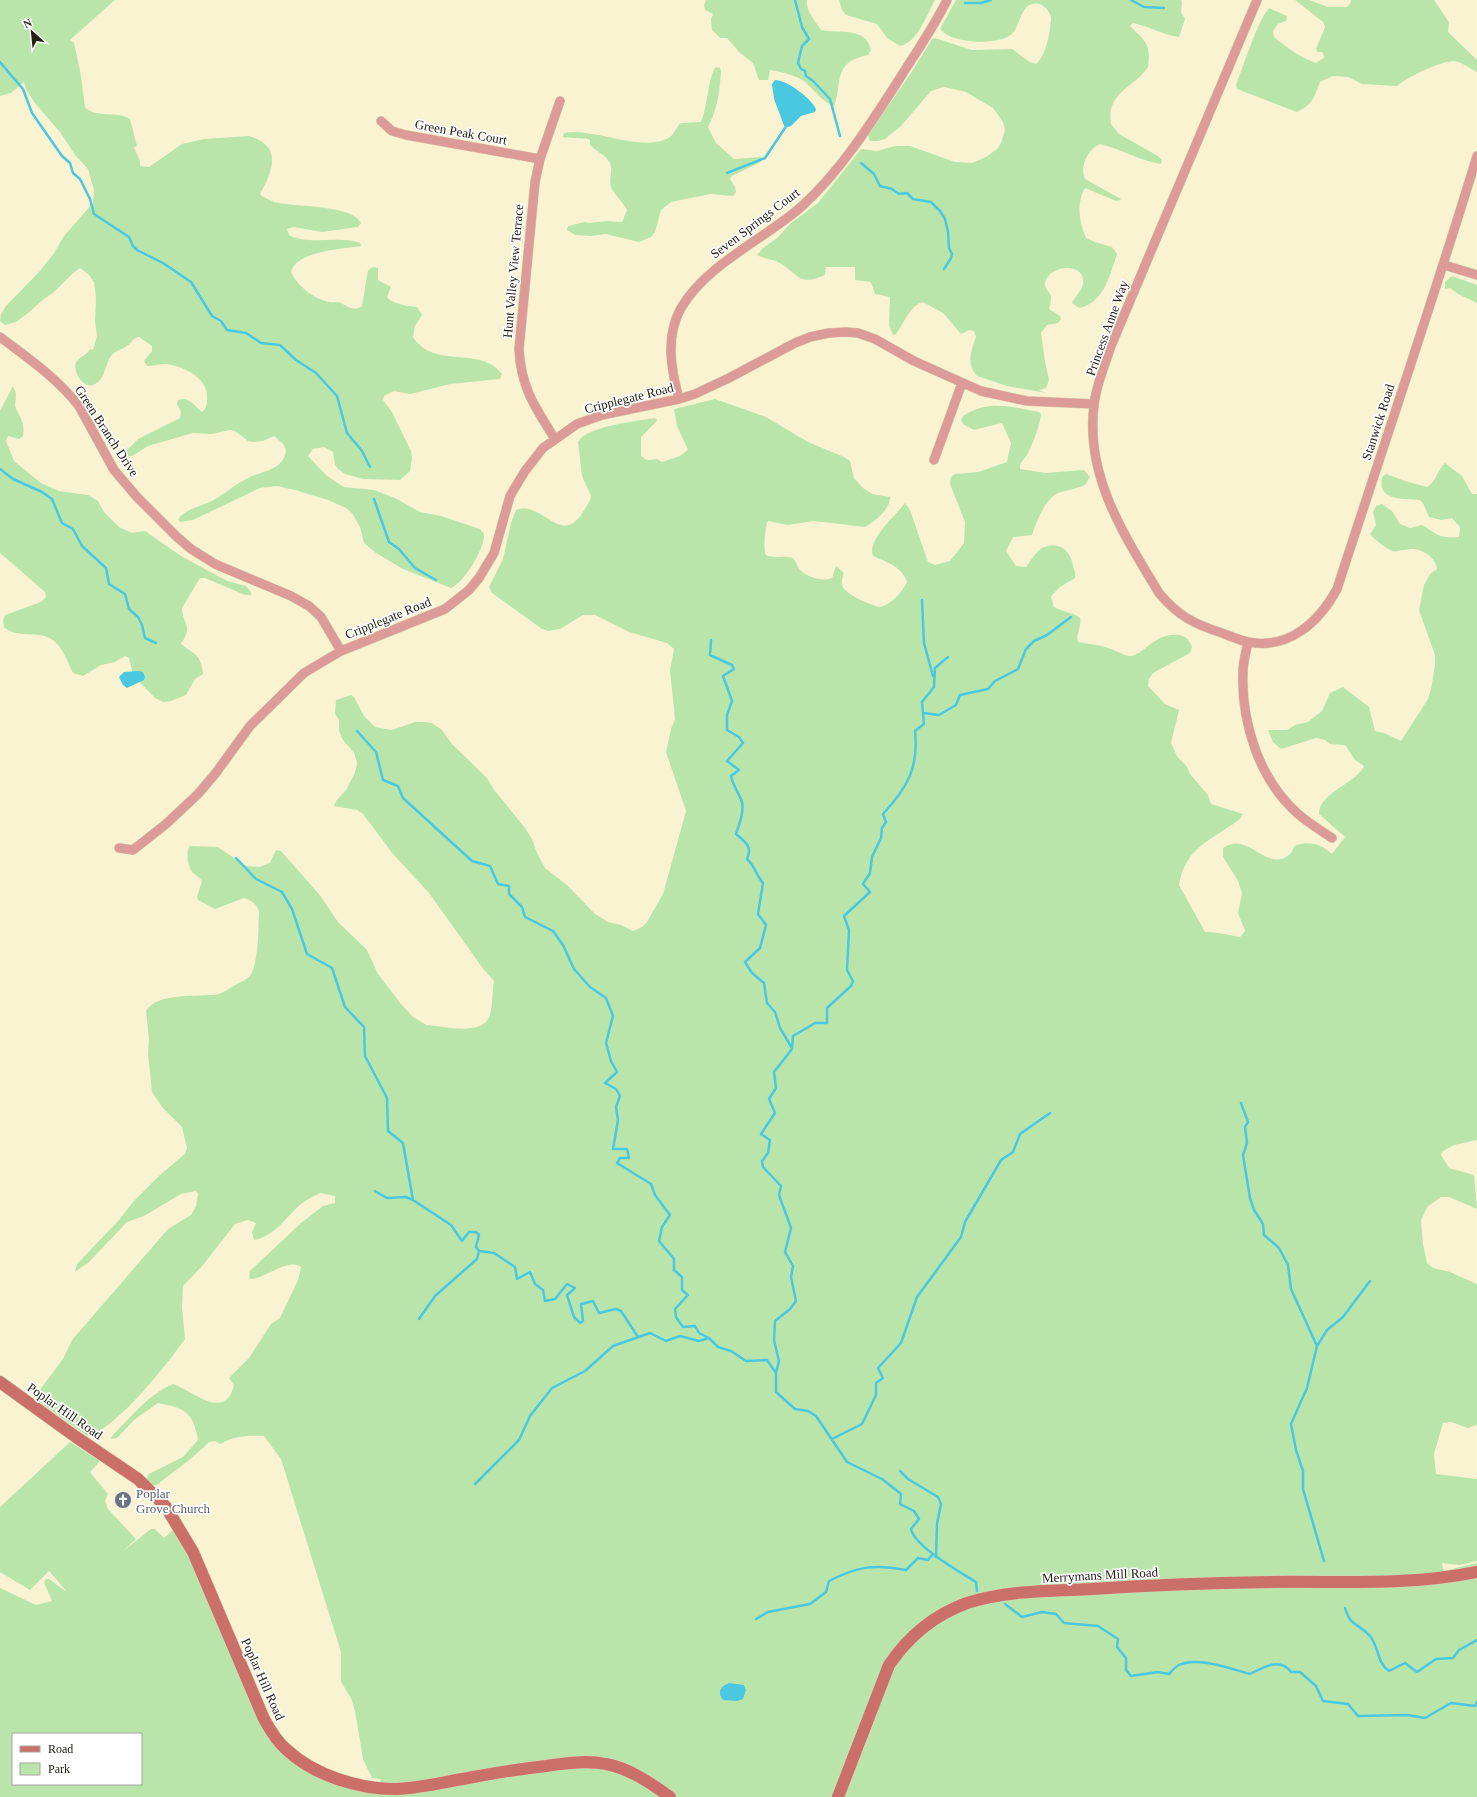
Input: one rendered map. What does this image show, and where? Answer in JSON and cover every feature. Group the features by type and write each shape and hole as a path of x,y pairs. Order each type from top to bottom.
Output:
{"street":[{"name":"Seven Springs Court","path":"679,399 670,359 671,342 680,310 689,296 701,282 715,270 800,207 838,168 887,98 947,0"},
{"name":"Princess Anne Way","path":"1248,642 1188,620 1169,605 1159,593 1110,506 1102,487 1094,452 1094,404 1111,346 1257,0"},
{"name":"Hunt Valley View Terrace","path":"555,439 533,404 524,386 519,356 535,182 540,159 560,101"},
{"name":"Green Peak Court","path":"381,121 392,131 406,135 540,159"},
{"name":"Stanwick Road","path":"1248,642 1277,641 1300,632 1320,616 1337,588 1444,265 1477,156"},
{"path":"1444,265 1477,275"},
{"name":"Cripplegate Road","path":"119,848 133,850 182,810 215,774 250,726 304,673 341,651 429,617 445,609 469,590 479,578 494,553 506,509 516,485 534,458 555,439 577,424 602,415 679,399 723,382 791,344 810,337 828,333 858,333 875,339 914,361 988,393 1012,398 1094,404"},
{"name":"Green Branch Drive","path":"0,337 62,386 71,396 119,477 176,536 191,549 215,564 290,596 309,606 321,617 341,651"},
{"path":"934,460 962,383"},
{"path":"1248,642 1243,670 1243,692 1248,723 1254,746 1264,769 1278,792 1297,813 1332,838"},
{"name":"Poplar Hill Road","path":"0,1382 54,1422 138,1479 166,1507 193,1552 264,1719 273,1735 286,1750 310,1766 322,1773 351,1783 396,1789 430,1786 530,1768 563,1764 601,1763 620,1768 638,1776 670,1797"},
{"name":"Merrymans Mill Road","path":"838,1797 889,1665 900,1649 925,1625 951,1610 967,1603 993,1596 1019,1593 1139,1586 1270,1582 1401,1581 1448,1578 1477,1572"}],"green space":[{"path":"0,0 115,0 70,40 74,43 80,70 85,107 95,113 125,116 130,119 137,146 134,147 140,161 140,166 149,167 182,144 204,139 249,136 260,140 271,152 272,160 269,176 260,194 262,196 279,203 324,208 347,213 356,217 361,223 358,227 322,232 294,227 287,229 289,235 305,240 342,240 360,243 361,246 321,252 310,255 301,260 295,265 291,272 299,284 311,294 325,301 339,302 348,307 359,308 362,306 368,270 373,267 378,268 378,280 391,287 387,297 396,303 417,307 422,315 415,326 413,337 422,347 433,353 445,356 470,358 482,361 493,365 502,374 500,379 450,384 410,394 394,391 384,396 383,400 392,412 411,451 412,458 410,471 400,480 363,479 345,474 335,465 333,452 324,447 313,449 308,456 327,476 344,487 374,490 395,498 420,512 441,516 480,529 484,534 481,548 473,564 456,585 451,588 403,569 376,553 364,543 360,527 352,513 346,508 328,500 295,490 277,486 260,488 193,520 180,522 178,520 181,516 189,510 212,501 243,480 275,467 283,460 286,452 284,446 274,436 263,441 253,442 248,441 235,431 230,430 212,434 193,433 148,446 132,456 126,456 125,452 138,439 180,418 181,412 177,404 178,400 188,400 202,412 206,406 207,394 202,382 192,373 179,367 166,364 147,366 144,361 152,351 152,346 139,337 135,338 127,346 112,355 107,363 102,377 97,383 88,385 81,381 75,368 77,361 90,349 93,350 97,336 94,282 89,275 80,268 54,292 16,322 5,325 0,321 1,314 6,306 40,271 54,253 64,236 93,203 94,190 88,169 75,155 60,132 34,102 26,89 24,82 11,93 0,96"},
{"path":"706,0 807,0 809,12 821,30 851,32 858,34 864,37 871,50 868,55 857,58 844,68 839,81 834,106 822,99 805,82 793,76 770,70 768,80 759,80 753,63 739,52 727,38 720,38 712,30 711,19 713,14 705,10 704,5"},
{"path":"839,0 935,0 917,34 906,44 900,46 887,38 877,24 846,15 842,10"},
{"path":"956,0 1181,0 1182,2 1181,12 1185,19 1179,37 1133,23 1130,26 1144,40 1148,48 1148,67 1117,97 1113,104 1111,113 1111,124 1119,134 1158,156 1162,160 1161,164 1153,162 1100,144 1088,154 1083,169 1085,179 1121,199 1116,201 1085,188 1080,200 1080,219 1086,238 1112,247 1117,254 1105,287 1088,305 1079,308 1072,303 1083,284 1082,277 1079,272 1073,269 1059,269 1048,277 1045,285 1051,297 1049,309 1060,316 1061,319 1058,323 1047,325 1041,333 1049,380 1046,388 1039,390 1046,393 1007,386 977,376 972,367 970,357 976,337 974,331 969,330 961,334 943,313 923,302 918,304 910,311 899,330 893,335 889,325 890,297 875,294 871,282 855,280 855,267 826,267 825,275 809,280 799,278 778,262 757,255 763,248 777,238 791,223 818,203 861,149 877,151 895,146 910,146 955,162 972,163 986,157 997,149 1001,143 1005,130 1003,122 993,108 966,92 944,87 931,91 901,126 885,139 870,141 868,135 911,73 932,39 935,38 972,50 1012,49 1030,62 1036,64 1040,60 1047,42 1051,18 1044,6 1040,4 1033,4 1025,9 1015,30 1012,34 1005,38 986,42 975,42 954,38 940,29"},
{"path":"1295,0 1309,0 1328,7 1347,7 1351,0 1434,0 1449,22 1448,32 1477,60 1477,72 1460,63 1454,61 1448,62 1424,70 1408,78 1397,86 1362,84 1348,77 1333,76 1320,82 1310,103 1297,112 1237,89 1236,85 1251,44 1260,23 1269,8 1287,16 1286,21 1278,24 1273,31 1274,37 1294,52 1310,61 1316,63 1325,57 1322,52 1317,52 1316,49 1325,27 1323,22"},
{"path":"716,67 720,68 721,71 720,86 716,107 708,127 716,143 734,159 761,157 761,162 732,176 730,179 736,192 733,196 711,194 671,202 661,210 655,232 651,237 639,242 606,234 591,236 575,235 567,230 568,226 585,222 622,222 627,210 611,186 611,167 608,160 590,145 590,140 563,137 564,133 589,133 632,142 646,143 659,141 670,137 681,123 701,122 712,76"},
{"path":"1452,276 1477,285 1477,303 1458,294 1450,288 1445,289 1445,282"},
{"path":"13,386 16,394 15,406 22,420 23,427 23,436 19,439 8,436 6,441 14,461 41,483 59,491 88,495 98,501 104,512 119,527 132,533 145,531 181,556 227,581 246,586 251,592 251,595 245,595 205,578 200,578 182,608 187,632 181,644 194,653 199,659 203,674 195,679 186,695 171,701 163,702 155,698 133,675 129,658 125,656 115,662 101,665 83,676 73,673 63,652 54,641 48,637 16,633 4,627 3,621 5,615 41,602 46,597 45,592 0,553 0,411"},
{"path":"715,399 766,417 808,442 850,461 854,478 863,488 872,494 890,497 888,506 878,518 865,527 814,521 788,525 768,521 766,527 765,552 766,555 772,557 793,558 802,572 819,579 832,578 836,566 844,573 842,585 844,589 853,596 865,602 880,607 888,604 896,598 907,582 905,577 897,568 873,556 872,550 874,543 889,521 905,503 910,510 928,562 935,565 950,561 964,543 965,522 950,484 951,477 955,474 978,472 1007,462 1011,443 1002,423 974,430 963,424 961,420 963,416 972,411 991,406 1010,407 1039,412 1041,414 1041,418 1036,434 1028,453 1020,464 1020,469 1046,473 1084,470 1090,477 1085,485 1058,493 1053,496 1045,506 1032,535 1013,537 1006,551 1016,566 1026,567 1035,554 1042,548 1053,545 1067,551 1072,560 1075,578 1060,587 1051,596 1054,607 1074,614 1080,618 1077,636 1078,642 1103,646 1129,656 1139,653 1155,641 1170,635 1185,637 1190,642 1192,647 1190,653 1153,673 1149,679 1148,686 1165,704 1179,710 1171,743 1177,756 1208,795 1211,804 1243,814 1240,819 1210,839 1194,853 1187,861 1182,872 1179,885 1205,932 1240,937 1245,931 1238,913 1242,893 1238,881 1223,857 1223,848 1232,844 1241,844 1272,859 1281,859 1290,854 1296,845 1311,843 1324,848 1332,854 1345,837 1319,814 1321,806 1331,794 1354,778 1364,766 1355,760 1345,745 1330,744 1325,740 1316,738 1281,749 1273,742 1268,730 1287,730 1295,725 1308,722 1322,711 1330,693 1343,687 1369,707 1375,731 1384,733 1401,741 1428,699 1435,665 1435,655 1419,610 1424,585 1430,574 1437,569 1436,565 1432,558 1424,552 1416,549 1393,551 1377,541 1370,534 1376,525 1373,512 1376,506 1382,504 1392,511 1400,524 1410,528 1422,525 1435,533 1446,537 1459,537 1460,527 1452,518 1441,520 1429,517 1423,503 1420,500 1393,497 1388,495 1384,491 1382,485 1382,477 1386,474 1427,487 1445,463 1462,476 1472,494 1477,494 1477,1140 1454,1145 1443,1151 1441,1155 1449,1168 1474,1175 1477,1209 1449,1197 1441,1197 1427,1207 1421,1221 1423,1244 1427,1263 1433,1268 1450,1272 1477,1284 1477,1425 1468,1428 1451,1422 1443,1423 1434,1454 1436,1474 1477,1479 1477,1561 1459,1565 1442,1563 1443,1571 1477,1563 1477,1797 0,1797 0,1588 36,1605 52,1601 44,1582 46,1579 49,1579 67,1592 49,1571 30,1590 0,1572 0,1507 70,1442 100,1461 90,1472 108,1494 105,1501 108,1509 136,1539 123,1551 151,1529 155,1529 164,1538 174,1529 196,1570 265,1734 276,1746 353,1790 385,1795 380,1779 372,1778 363,1759 355,1711 351,1698 341,1682 341,1652 281,1459 264,1436 241,1437 231,1439 220,1444 215,1441 209,1442 191,1459 157,1485 151,1485 146,1481 149,1474 183,1457 198,1440 193,1423 186,1413 175,1407 158,1403 134,1420 117,1438 111,1439 112,1436 148,1400 164,1388 173,1384 208,1401 216,1403 223,1401 230,1396 234,1385 229,1378 249,1358 271,1324 280,1318 298,1280 301,1267 289,1265 262,1276 249,1279 250,1271 301,1223 323,1206 335,1203 335,1196 320,1193 310,1198 301,1204 268,1235 254,1240 252,1232 256,1223 248,1220 235,1224 203,1265 183,1286 182,1307 185,1339 140,1395 112,1422 99,1431 87,1436 37,1399 39,1391 63,1359 72,1340 168,1229 191,1215 196,1206 198,1194 196,1191 181,1194 144,1216 127,1222 89,1262 75,1272 77,1264 119,1220 133,1202 160,1175 185,1154 187,1148 182,1127 162,1107 152,1092 146,1011 160,1000 179,996 218,994 250,976 253,970 258,945 259,913 257,907 252,901 244,898 215,909 198,900 197,897 202,881 192,872 189,866 187,855 190,846 218,847 246,866 259,867 270,863 276,850 281,851 319,894 338,922 367,950 378,974 412,1016 426,1025 462,1029 480,1026 486,1022 490,1015 494,981 484,970 429,893 393,854 363,814 357,810 334,806 350,782 357,765 354,753 343,740 339,731 339,720 335,714 336,700 351,695 354,697 364,716 375,727 392,730 415,722 425,722 432,723 442,730 452,744 487,778 495,791 525,828 532,839 545,868 567,885 595,914 608,922 621,925 633,931 642,927 647,922 663,894 686,811 666,752 671,729 675,719 670,670 674,649 667,643 629,632 595,615 583,615 560,629 548,631 542,629 492,593 489,587 503,559 511,523 516,510 525,509 534,511 558,524 565,525 573,523 586,508 591,496 582,476 578,442 583,436 601,428 613,425 655,418 657,420 656,422 641,437 641,456 647,460 657,459 662,462 680,456 688,450 677,426 674,409"}],"water":[{"path":"775,80 786,83 798,90 813,105 816,109 815,112 801,116 791,126 785,128 774,99 772,84"},
{"path":"124,672 143,672 145,677 144,680 127,688 123,685 119,677"},
{"path":"729,1683 744,1685 746,1690 743,1699 737,1701 723,1700 720,1695 720,1690 723,1686"}],"waterway":[{"path":"795,0 802,27 809,39 802,46 798,63 801,69 805,71 806,76 813,81 830,99 840,136"},
{"path":"965,3 981,3 991,0"},
{"path":"1131,0 1144,7 1164,8"},
{"path":"0,62 23,89 32,113 62,156 70,163 73,173 80,179 90,199 94,214 129,237 133,246 137,250 163,263 191,282 212,316 221,321 227,330 246,333 261,343 280,345 296,360 316,373 337,396 347,433 362,451 370,467"},
{"path":"727,173 765,158 785,128"},
{"path":"861,163 874,174 880,186 892,189 899,194 907,193 913,199 931,202 940,211 945,219 949,248 952,254 944,269"},
{"path":"0,469 13,479 42,492 52,499 62,523 73,529 82,546 106,568 109,584 125,594 129,609 138,617 142,625 145,638 156,643"},
{"path":"374,499 389,542 399,549 415,568 436,580"},
{"path":"922,600 924,643 933,676"},
{"path":"924,713 939,715 956,705 960,695 988,689 995,681 1018,669 1026,649 1034,641 1047,635 1071,617"},
{"path":"711,640 710,655 732,665 734,669 723,676 732,701 727,715 727,730 739,737 743,743 727,761 739,770 731,776 742,802 741,819 736,834 749,847 749,855 747,859 763,883 758,914 766,925 760,948 745,962 752,973 764,983 767,1003 775,1012 780,1028 792,1048"},
{"path":"776,1373 779,1361 774,1340 775,1321 790,1309 796,1301 791,1277 793,1266 785,1252 791,1228 779,1195 781,1186 763,1167 762,1161 768,1153 770,1140 761,1134 775,1113 769,1099 776,1088 774,1072 792,1049 793,1036 815,1023 827,1023 827,1008 851,986 853,981 847,970 849,930 844,916 870,892 863,884 870,873 872,857 881,838 882,828 886,822 883,814 899,795 910,777 915,756 915,731 924,724 922,702 934,687 935,668 948,657"},
{"path":"357,731 376,752 383,780 398,786 403,798 472,861 490,866 498,884 509,886 509,894 522,907 525,917 553,931 563,945 574,969 590,987 606,998 613,1016 606,1043 611,1061 617,1072 605,1083 616,1089 620,1096 616,1107 618,1120 613,1149 627,1149 629,1158 620,1158 617,1163 651,1184 655,1195 670,1215 662,1227 659,1241 674,1259 674,1270 682,1277 682,1290 688,1295 675,1309 676,1317 683,1327 695,1326 699,1333 709,1338 718,1347 731,1351 746,1361 767,1360 776,1373 776,1392 795,1409 808,1411 816,1416 847,1462 882,1479 901,1494 900,1504 914,1511 919,1519 911,1529 914,1536 929,1551 949,1566 976,1582 977,1591"},
{"path":"236,858 256,879 282,892 292,909 307,954 332,968 345,1007 364,1027 365,1056 387,1098 388,1131 403,1143 413,1200"},
{"path":"1241,1103 1248,1122 1245,1127 1247,1143 1243,1155 1250,1198 1254,1210 1263,1224 1264,1235 1279,1248 1288,1265 1291,1289 1317,1346"},
{"path":"832,1439 862,1424 876,1395 876,1383 883,1378 878,1368 901,1343 917,1297 961,1237 965,1222 1001,1160 1013,1152 1020,1134 1050,1113"},
{"path":"375,1191 387,1198 406,1197 413,1200 451,1225 462,1241 469,1232 476,1232 479,1235 476,1247 479,1251"},
{"path":"479,1251 494,1253 515,1267 517,1279 530,1272 535,1284 543,1290 545,1301 555,1299 567,1284 575,1288 567,1295 574,1317 580,1323 583,1321 581,1304 593,1301 599,1313 616,1309 621,1311 638,1337"},
{"path":"419,1319 435,1296 477,1259 479,1251"},
{"path":"1324,1561 1303,1489 1303,1471 1296,1450 1291,1424 1307,1388 1317,1346 1327,1330 1343,1317 1370,1281"},
{"path":"475,1484 519,1440 530,1416 552,1388 585,1371 613,1346 650,1333 666,1341 680,1336 699,1341 709,1338"},
{"path":"900,1471 908,1479 938,1497 941,1504 937,1524 936,1557"},
{"path":"756,1619 768,1612 810,1604 826,1592 829,1581 849,1572 858,1569 876,1567 906,1570 918,1558 928,1560 933,1554"},
{"path":"1005,1604 1022,1617 1042,1612 1056,1614 1064,1623 1098,1626 1118,1639 1117,1647 1126,1658 1126,1670 1131,1676 1158,1672 1169,1674 1179,1665 1195,1662 1214,1664 1250,1674 1266,1666 1277,1664 1287,1667 1291,1672 1300,1672 1316,1686 1323,1701 1348,1704 1358,1716 1407,1715 1425,1718 1451,1703 1475,1706 1477,1702"},
{"path":"1345,1608 1350,1619 1373,1640 1382,1664 1389,1671 1405,1663 1417,1672 1436,1659 1453,1658 1459,1650 1477,1640"}],"place":[{"name":"Poplar Grove Church","path":"123,1500"}]}
